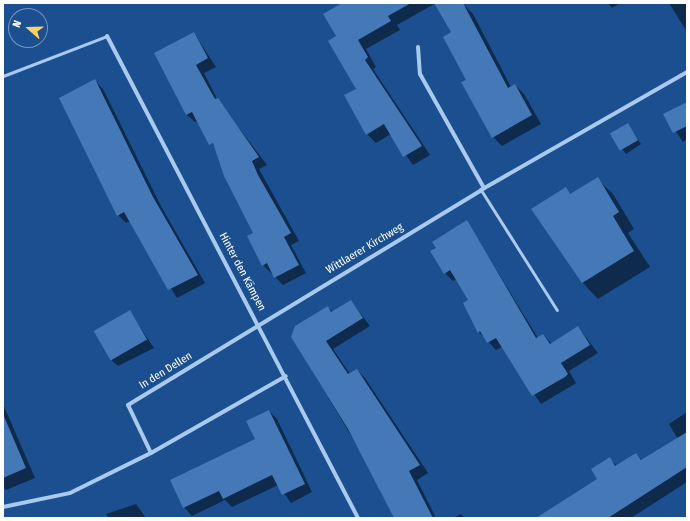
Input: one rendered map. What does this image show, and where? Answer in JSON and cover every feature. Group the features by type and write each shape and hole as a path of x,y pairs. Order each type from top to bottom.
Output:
{"street":[{"name":"Hinter den Kämpen","path":"107,36 259,324 358,518"},
{"path":"418,47 420,74 483,189"},
{"name":"Wittlaerer Kirchweg","path":"259,324 483,189 687,72"},
{"name":"In den Dellen","path":"150,453 128,405 259,324"},
{"path":"3,507 70,493 150,453 286,376"}],"lane":[{"path":"3,76 107,36"},
{"path":"483,189 557,310"}],"building":[{"path":"342,3 411,3 388,16 391,21 358,40 368,57 365,60 422,146 403,157 384,124 366,135 344,95 356,89 328,41 336,36 323,14"},
{"path":"434,3 463,3 508,88 515,84 532,115 492,138 461,82 466,80 443,37 451,32"},
{"path":"194,32 208,58 196,65 215,99 218,98 259,157 252,161 258,175 291,233 284,237 299,265 274,278 267,263 262,266 247,236 253,233 224,176 213,143 209,145 192,112 186,115 154,53"},
{"path":"95,79 153,197 198,275 168,290 124,212 117,216 59,98"},
{"path":"687,102 687,126 673,133 663,114"},
{"path":"628,123 638,140 620,151 610,134"},
{"path":"598,177 619,212 613,216 634,251 582,283 531,209 566,187 570,194"},
{"path":"467,220 536,338 543,334 550,344 578,326 590,345 561,363 568,374 565,377 532,396 496,338 487,343 480,331 478,333 463,303 468,300 450,270 444,274 430,251 436,248 432,242"},
{"path":"351,300 363,318 326,341 348,374 357,369 420,465 409,471 433,518 394,518 348,429 291,337 295,326 328,306 331,312"},
{"path":"130,310 147,339 111,360 94,331"},
{"path":"269,410 305,484 282,495 272,475 223,499 219,491 183,508 170,480 255,439 246,421"},
{"path":"3,414 26,468 3,478"},
{"path":"687,432 687,467 608,518 536,518 597,479 591,469 610,457 615,466 636,453 641,460"}]}
